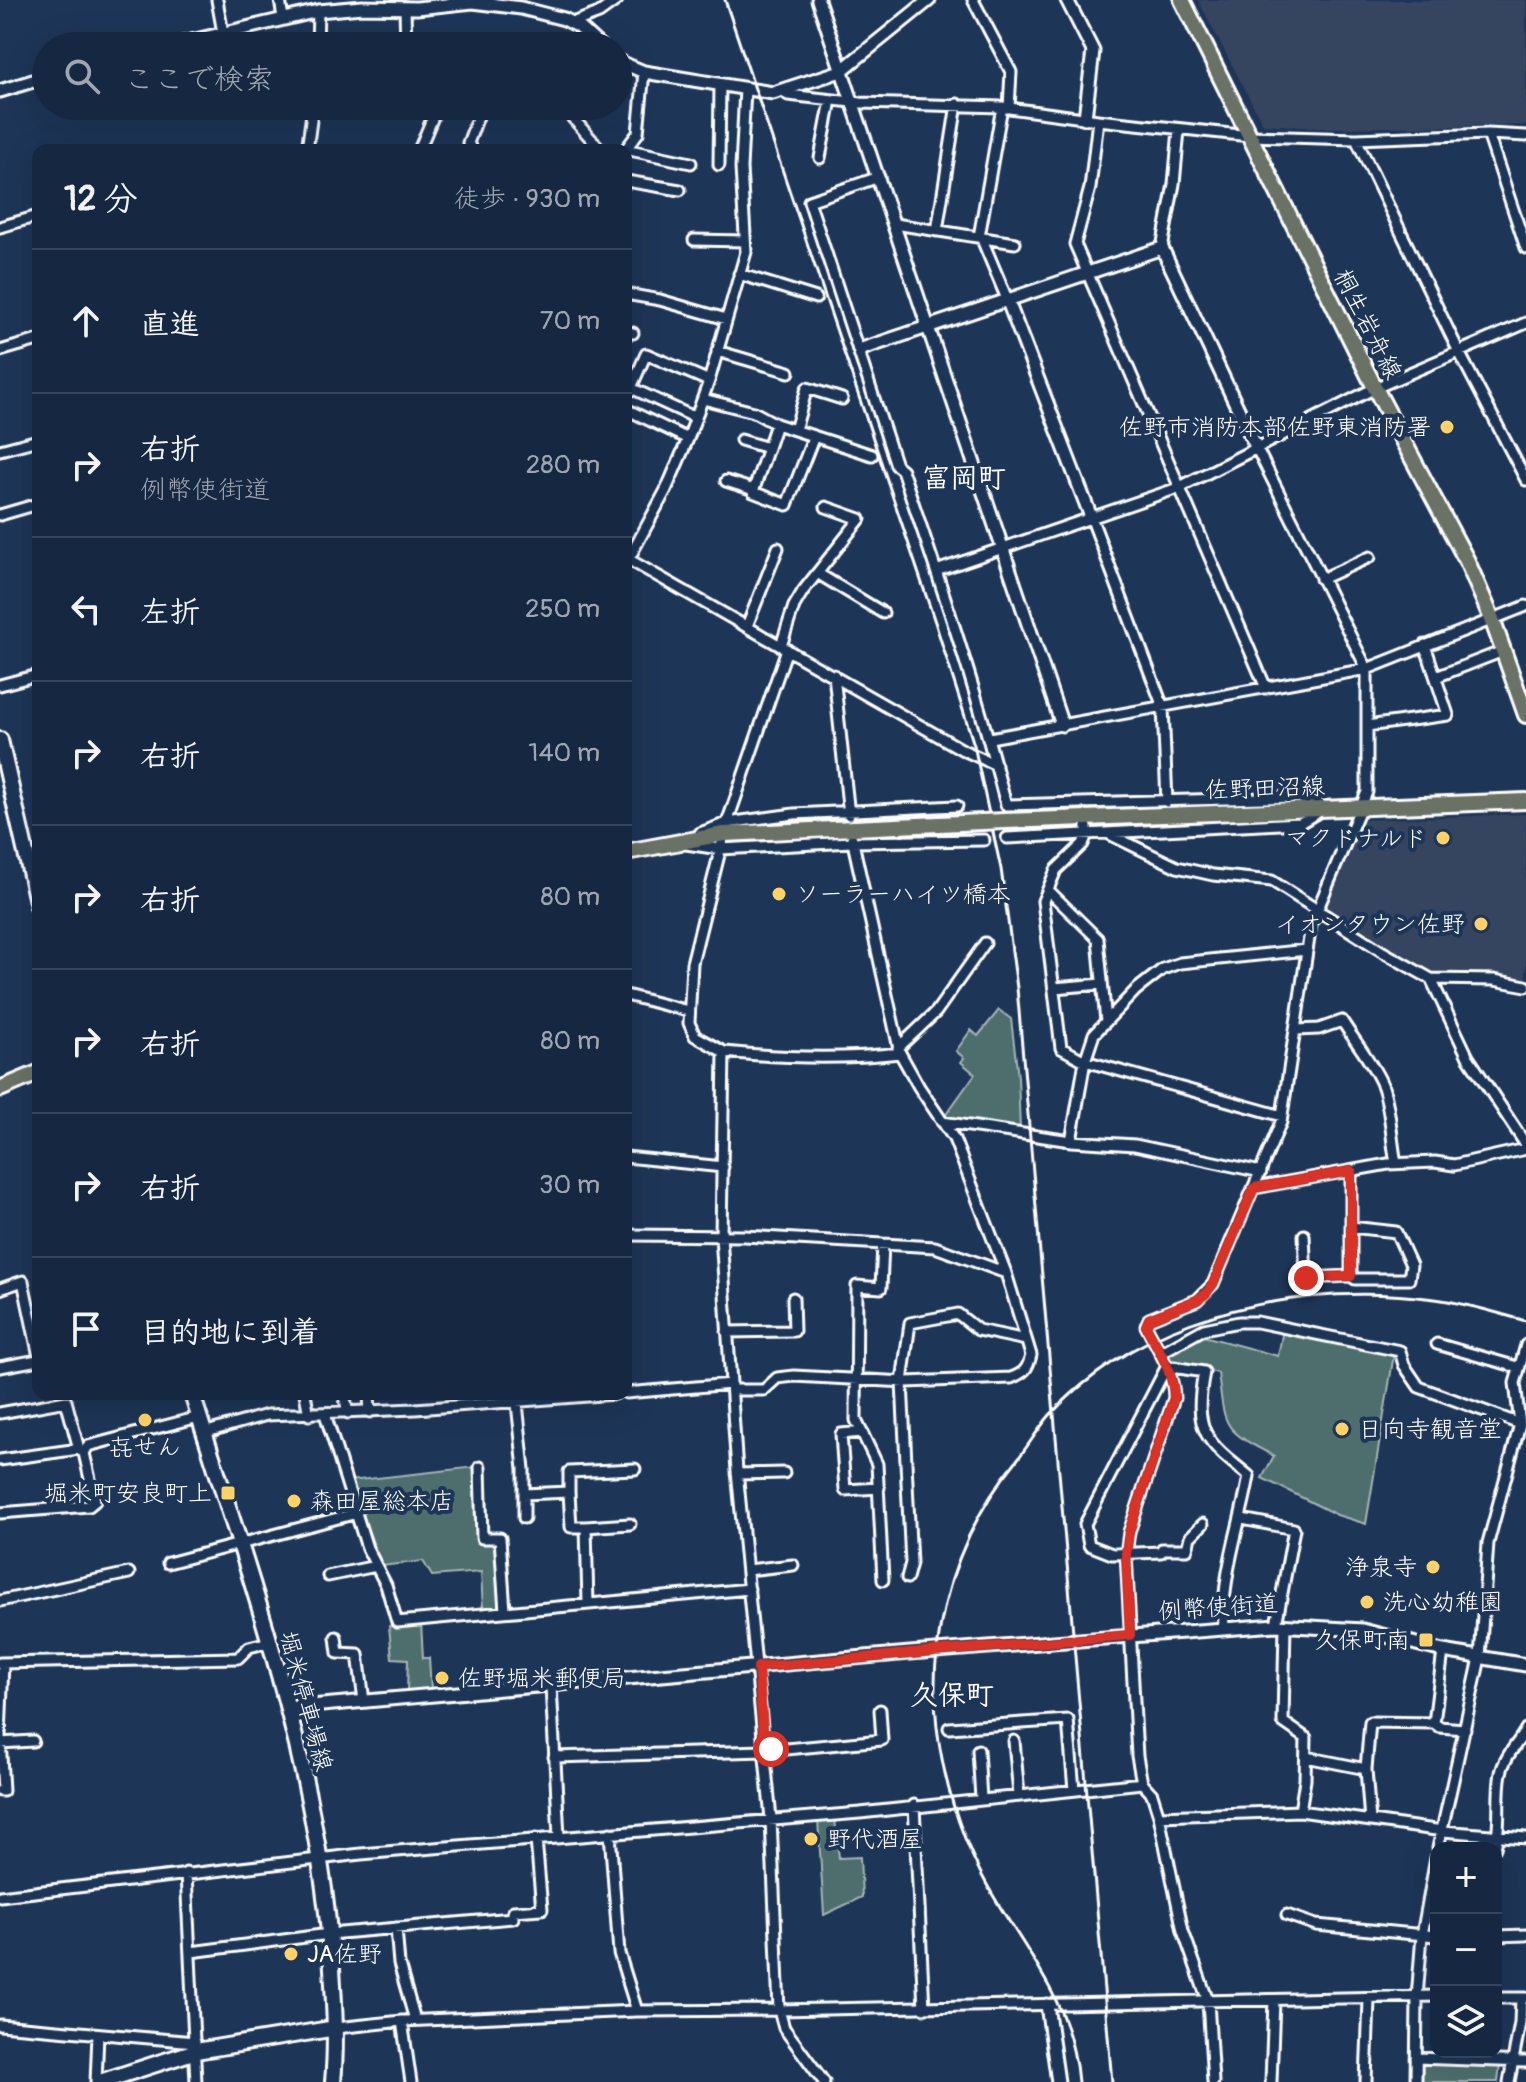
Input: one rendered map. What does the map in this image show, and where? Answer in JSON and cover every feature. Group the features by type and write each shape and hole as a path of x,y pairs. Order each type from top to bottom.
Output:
{"main road":[{"name":"桐生岩舟線","path":"1182,0 1375,388 1449,524 1492,619 1526,715"},
{"path":"0,740 4,773 32,883"},
{"name":"佐野田沼線","path":"724,835 1327,807 1526,801"},
{"path":"632,851 724,835"},
{"path":"0,1089 32,1076"},
{"name":"堀米停車場線","path":"194,1400 288,1708 320,1858 336,2028 333,2082"},
{"path":"98,2082 195,2046 336,2028"}],"street":[{"path":"217,0 223,32"},
{"path":"280,0 283,18"},
{"path":"572,23 599,13 617,0"},
{"path":"818,0 1062,725"},
{"path":"632,67 644,72 766,93 783,90 841,71 929,0"},
{"path":"973,0 1011,72 980,237 1007,299 1163,707 1167,802"},
{"path":"1067,0 1093,51 1085,118"},
{"path":"227,32 319,6 388,4 405,8 448,2 521,8 572,23 583,32"},
{"path":"318,32 319,6"},
{"path":"405,8 406,32"},
{"path":"630,144 638,133 644,72"},
{"path":"0,91 32,81"},
{"path":"719,165 720,84"},
{"path":"632,551 666,490 688,439 709,381 746,252 741,168 745,89"},
{"path":"783,90 788,95 851,102 1005,107 1250,136 1356,139 1488,134 1526,136"},
{"path":"820,158 831,100"},
{"path":"937,231 957,104"},
{"path":"308,144 311,120"},
{"path":"422,144 432,120"},
{"path":"469,144 477,120"},
{"path":"574,120 596,144"},
{"path":"1098,120 1090,188 1075,244 1266,688"},
{"path":"1179,130 1174,184 1162,248 1257,449 1367,669 1367,792 1311,925 1282,1116 1213,1284 1206,1294 1149,1319 1146,1326 1167,1366 1174,1385 1174,1398 1129,1532 1126,1554 1137,1756 1142,1783 1152,1794 1159,1816 1183,1931 1208,2001 1213,2082"},
{"path":"1488,134 1526,248"},
{"path":"1356,139 1458,350 1523,467 1526,480"},
{"path":"632,151 691,163"},
{"path":"879,177 809,201 896,465 902,470 936,571 990,738 1006,805 1298,797 1327,807"},
{"path":"632,182 680,190"},
{"path":"0,227 32,218"},
{"path":"895,224 1015,243"},
{"path":"694,240 745,241"},
{"path":"859,350 1162,248"},
{"path":"739,274 816,298"},
{"path":"632,295 726,319"},
{"path":"936,571 1178,488 1375,388 1526,323"},
{"path":"0,351 32,342"},
{"path":"717,351 789,372"},
{"path":"632,386 646,354 709,381"},
{"path":"632,388 696,418"},
{"path":"795,430 807,388 842,399"},
{"path":"703,399 754,412 776,424 872,455"},
{"path":"632,412 688,439"},
{"path":"754,490 776,424"},
{"path":"726,481 787,505 814,436"},
{"path":"741,440 768,448"},
{"path":"0,450 32,442"},
{"path":"0,515 32,506"},
{"path":"826,507 860,519 794,606 784,647 724,835 692,963 689,1023 695,1036 724,1052 789,1059 852,1058 899,1050 936,1012 985,943"},
{"path":"747,626 778,548"},
{"path":"1321,579 1370,557"},
{"path":"632,563 963,750 996,765"},
{"path":"817,573 883,613"},
{"path":"990,738 1367,669 1526,606"},
{"path":"1367,726 1448,715 1425,645"},
{"path":"1436,677 1503,651"},
{"path":"834,675 849,815"},
{"path":"0,685 32,677"},
{"path":"724,835 794,814 849,815 957,806"},
{"path":"1007,838 1087,830 1109,834 1300,823 1327,807"},
{"path":"1087,830 1083,844 1056,870 1043,901 1061,1048 1085,1061 1282,1116"},
{"path":"1109,834 1177,867 1213,875 1272,881 1431,979 1494,980 1526,986"},
{"path":"724,835 852,840 984,840"},
{"path":"632,1393 732,1387 764,1390 777,1378 794,1376 902,1382 1011,1378 1023,1373 1029,1365 1031,1355 1006,1273 954,1139 899,1050 852,840"},
{"path":"1048,890 1098,939 1106,1022"},
{"path":"1071,1141 1085,1061 1094,1034 1136,990 1163,969 1180,963 1307,950"},
{"path":"1254,1188 1396,1163 1454,1165 1526,1147 1468,1057 1431,979"},
{"path":"1054,988 1102,984"},
{"path":"632,997 688,1011"},
{"path":"1296,1030 1319,1029 1342,1021 1382,1084 1396,1163"},
{"path":"724,1052 721,1236 737,1474 771,1819 779,2010 784,2028 824,2082"},
{"path":"942,1122 1071,1141 1135,1145 1261,1172"},
{"path":"632,1158 723,1167"},
{"path":"1351,1171 1351,1276"},
{"path":"1304,1235 1306,1278 1351,1276 1355,1279 1409,1279 1411,1265 1396,1232 1351,1227"},
{"path":"632,1235 721,1236 935,1247 1006,1273"},
{"path":"883,1244 881,1288 857,1286 856,1420 877,1464 883,1580"},
{"path":"0,1289 23,1281 32,1324"},
{"path":"727,1332 794,1331 793,1298"},
{"path":"907,1578 911,1563 902,1382 910,1323 958,1314 978,1330 1026,1340"},
{"path":"1160,1353 1204,1329 1229,1323 1257,1322 1344,1338 1400,1351 1404,1365 1419,1387 1520,1424"},
{"path":"1437,1344 1517,1367"},
{"path":"1440,1842 1480,1658 1488,1543 1520,1424 1515,1383 1517,1367 1526,1345"},
{"path":"0,1367 32,1361"},
{"path":"1167,1366 1204,1372 1199,1399 1202,1427 1208,1440 1249,1476 1242,1519 1226,1579 1222,1604 1224,1628"},
{"path":"1167,1366 1085,1524 1089,1545 1112,1554 1187,1549 1190,1537 1203,1524"},
{"path":"0,1413 41,1400"},
{"path":"0,1513 89,1506 95,1501 66,1401 55,1400"},
{"path":"306,1400 309,1415"},
{"path":"345,1400 348,1413"},
{"path":"369,1400 370,1412"},
{"path":"203,1433 267,1415 370,1412 496,1400"},
{"path":"517,1400 524,1518"},
{"path":"325,1414 367,1548 386,1585 397,1622 749,1589"},
{"path":"0,1460 81,1451 88,1446 199,1417"},
{"path":"862,1432 841,1434 845,1490 879,1488"},
{"path":"480,1467 482,1538 500,1538 505,1611"},
{"path":"630,1524 571,1527 569,1472 635,1469"},
{"path":"737,1474 784,1473"},
{"path":"524,1494 569,1492"},
{"path":"168,1563 357,1513"},
{"path":"1242,1519 1294,1529 1280,1625 1283,1722 1306,1738 1300,1811"},
{"path":"586,1527 588,1604"},
{"path":"747,1570 793,1565"},
{"path":"328,1576 376,1566"},
{"path":"0,1601 129,1573"},
{"name":"例幣使街道","path":"288,1708 1130,1635 1280,1625 1363,1630 1443,1651 1526,1665"},
{"path":"336,1637 338,1653 358,1654 364,1701"},
{"path":"0,1791 3,1791 1,1663 238,1658 249,1647 269,1642"},
{"path":"1434,1723 1443,1651"},
{"path":"551,1685 559,1837"},
{"path":"554,1757 765,1751 882,1740 880,1710"},
{"path":"949,1728 1068,1720 1074,1790"},
{"path":"1370,1821 1366,1769 1370,1722 1434,1723 1439,1727 1465,1729"},
{"path":"1497,1842 1501,1772 1526,1729"},
{"path":"0,1743 33,1741"},
{"path":"1014,1741 1019,1795"},
{"path":"978,1750 981,1799"},
{"path":"1306,1757 1366,1769"},
{"path":"0,1896 320,1858 860,1813 1142,1783"},
{"path":"914,1805 924,2008"},
{"path":"1159,1816 1300,1811 1443,1831 1526,1838"},
{"path":"610,1833 619,1953 637,2011"},
{"path":"191,1952 329,1934 513,1918 513,1911 542,1909 536,1839"},
{"path":"186,1873 196,2082"},
{"path":"1416,2082 1417,1998 1422,1935 1430,1891"},
{"path":"1287,1915 1316,1925 1430,1936"},
{"path":"396,1928 399,1964 415,2020"},
{"path":"1502,1936 1526,1935"},
{"path":"336,2028 415,2020 637,2011 1430,1997"},
{"path":"1502,1998 1524,1998 1509,2082"},
{"path":"1271,2082 1274,2000"},
{"path":"1366,2082 1369,2000"},
{"path":"1047,2005 1058,2082"},
{"path":"402,2021 411,2082"},
{"path":"0,2025 195,2046"},
{"path":"98,2034 98,2082"},
{"path":"1416,2058 1526,2062"}],"shaded area":[{"path":"1198,0 1526,0 1526,125 1329,128 1263,124"},
{"path":"1526,814 1526,981 1458,973 1435,975 1322,905 1362,820"}],"green space":[{"path":"999,1010 1011,1019 1020,1130 949,1120 945,1116 975,1074 961,1062 964,1058 956,1051 971,1030 978,1036"},
{"path":"1283,1330 1394,1354 1366,1524 1337,1515 1262,1478 1274,1456 1244,1440 1229,1425 1222,1406 1218,1373 1171,1362 1167,1352 1200,1335 1278,1356"},
{"path":"476,1467 480,1541 497,1541 502,1609 483,1610 481,1572 432,1576 423,1561 382,1566 349,1481"},
{"path":"421,1622 423,1658 429,1658 431,1689 407,1691 408,1659 392,1658 389,1626"},
{"path":"835,1819 839,1858 860,1857 862,1897 824,1915 818,1820"},
{"path":"1418,2059 1500,2064 1498,2082 1417,2082"}],"railway":[{"path":"725,0 935,622 974,745 1001,869 1017,988 1112,2082"},
{"path":"1078,2082 1068,2031 1059,2008 979,1870 964,1836 947,1782 937,1724 935,1683 945,1604 957,1565 993,1493 1050,1415 1084,1383 1133,1350 1172,1331 1214,1316 1303,1298 1392,1295 1458,1303 1526,1321"}],"place":[{"name":"佐野市消防本部佐野東消防署","path":"1447,427"},
{"name":"マクドナルド","path":"1443,838"},
{"name":"ソーラーハイツ橋本","path":"779,894"},
{"name":"イオンタウン佐野","path":"1481,924"},
{"name":"㐂せん","path":"145,1420"},
{"name":"日向寺観音堂","path":"1342,1429"},
{"name":"堀米町安良町上","path":"228,1493"},
{"name":"森田屋総本店","path":"294,1501"},
{"name":"浄泉寺","path":"1433,1567"},
{"name":"洗心幼稚園","path":"1367,1602"},
{"name":"久保町南","path":"1426,1640"},
{"name":"佐野堀米郵便局","path":"442,1678"},
{"name":"野代酒屋","path":"811,1839"},
{"name":"JA佐野","path":"291,1954"}],"district":[{"name":"富岡町","path":"964,477"},
{"name":"久保町","path":"952,1694"}],"route":[{"path":"771,1749 765,1751 758,1667 1130,1635 1126,1554 1129,1532 1174,1398 1174,1385 1167,1366 1146,1326 1149,1319 1206,1294 1254,1188 1331,1172 1351,1171 1351,1276 1306,1278"}]}
